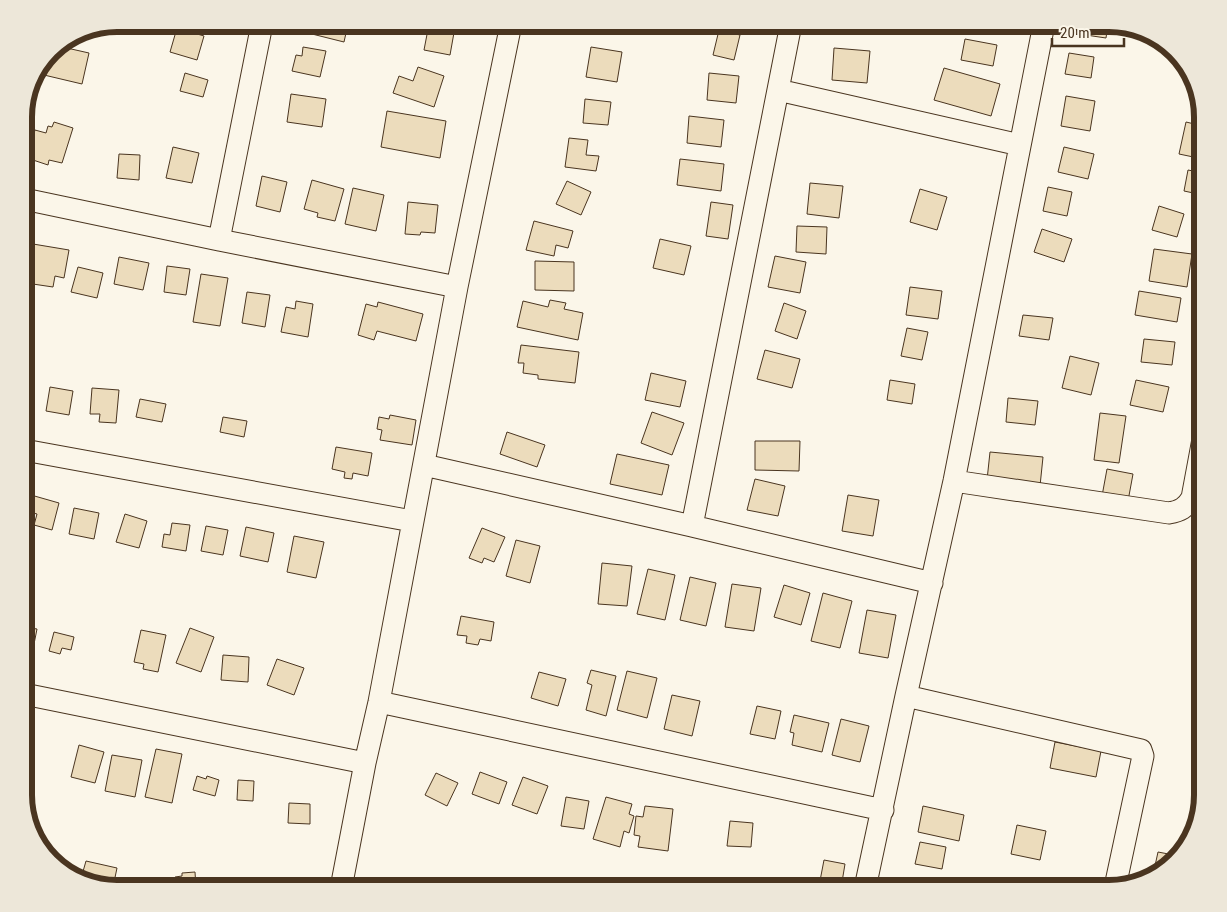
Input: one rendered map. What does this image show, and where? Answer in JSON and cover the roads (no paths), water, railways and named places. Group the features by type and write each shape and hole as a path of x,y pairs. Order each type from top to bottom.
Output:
{"street":[{"path":"219,240 260,32"},
{"path":"343,880 457,287 509,32"},
{"path":"692,526 789,32"},
{"path":"867,880 954,481 1042,32"},
{"path":"778,90 1020,145"},
{"path":"33,201 457,287"},
{"path":"33,452 412,521"},
{"path":"424,465 932,583"},
{"path":"954,481 1169,513 1180,511 1187,506 1192,498 1194,487"},
{"path":"33,696 365,763"},
{"path":"906,696 1141,750 1143,756 1118,879"},
{"path":"379,702 882,810"}]}
